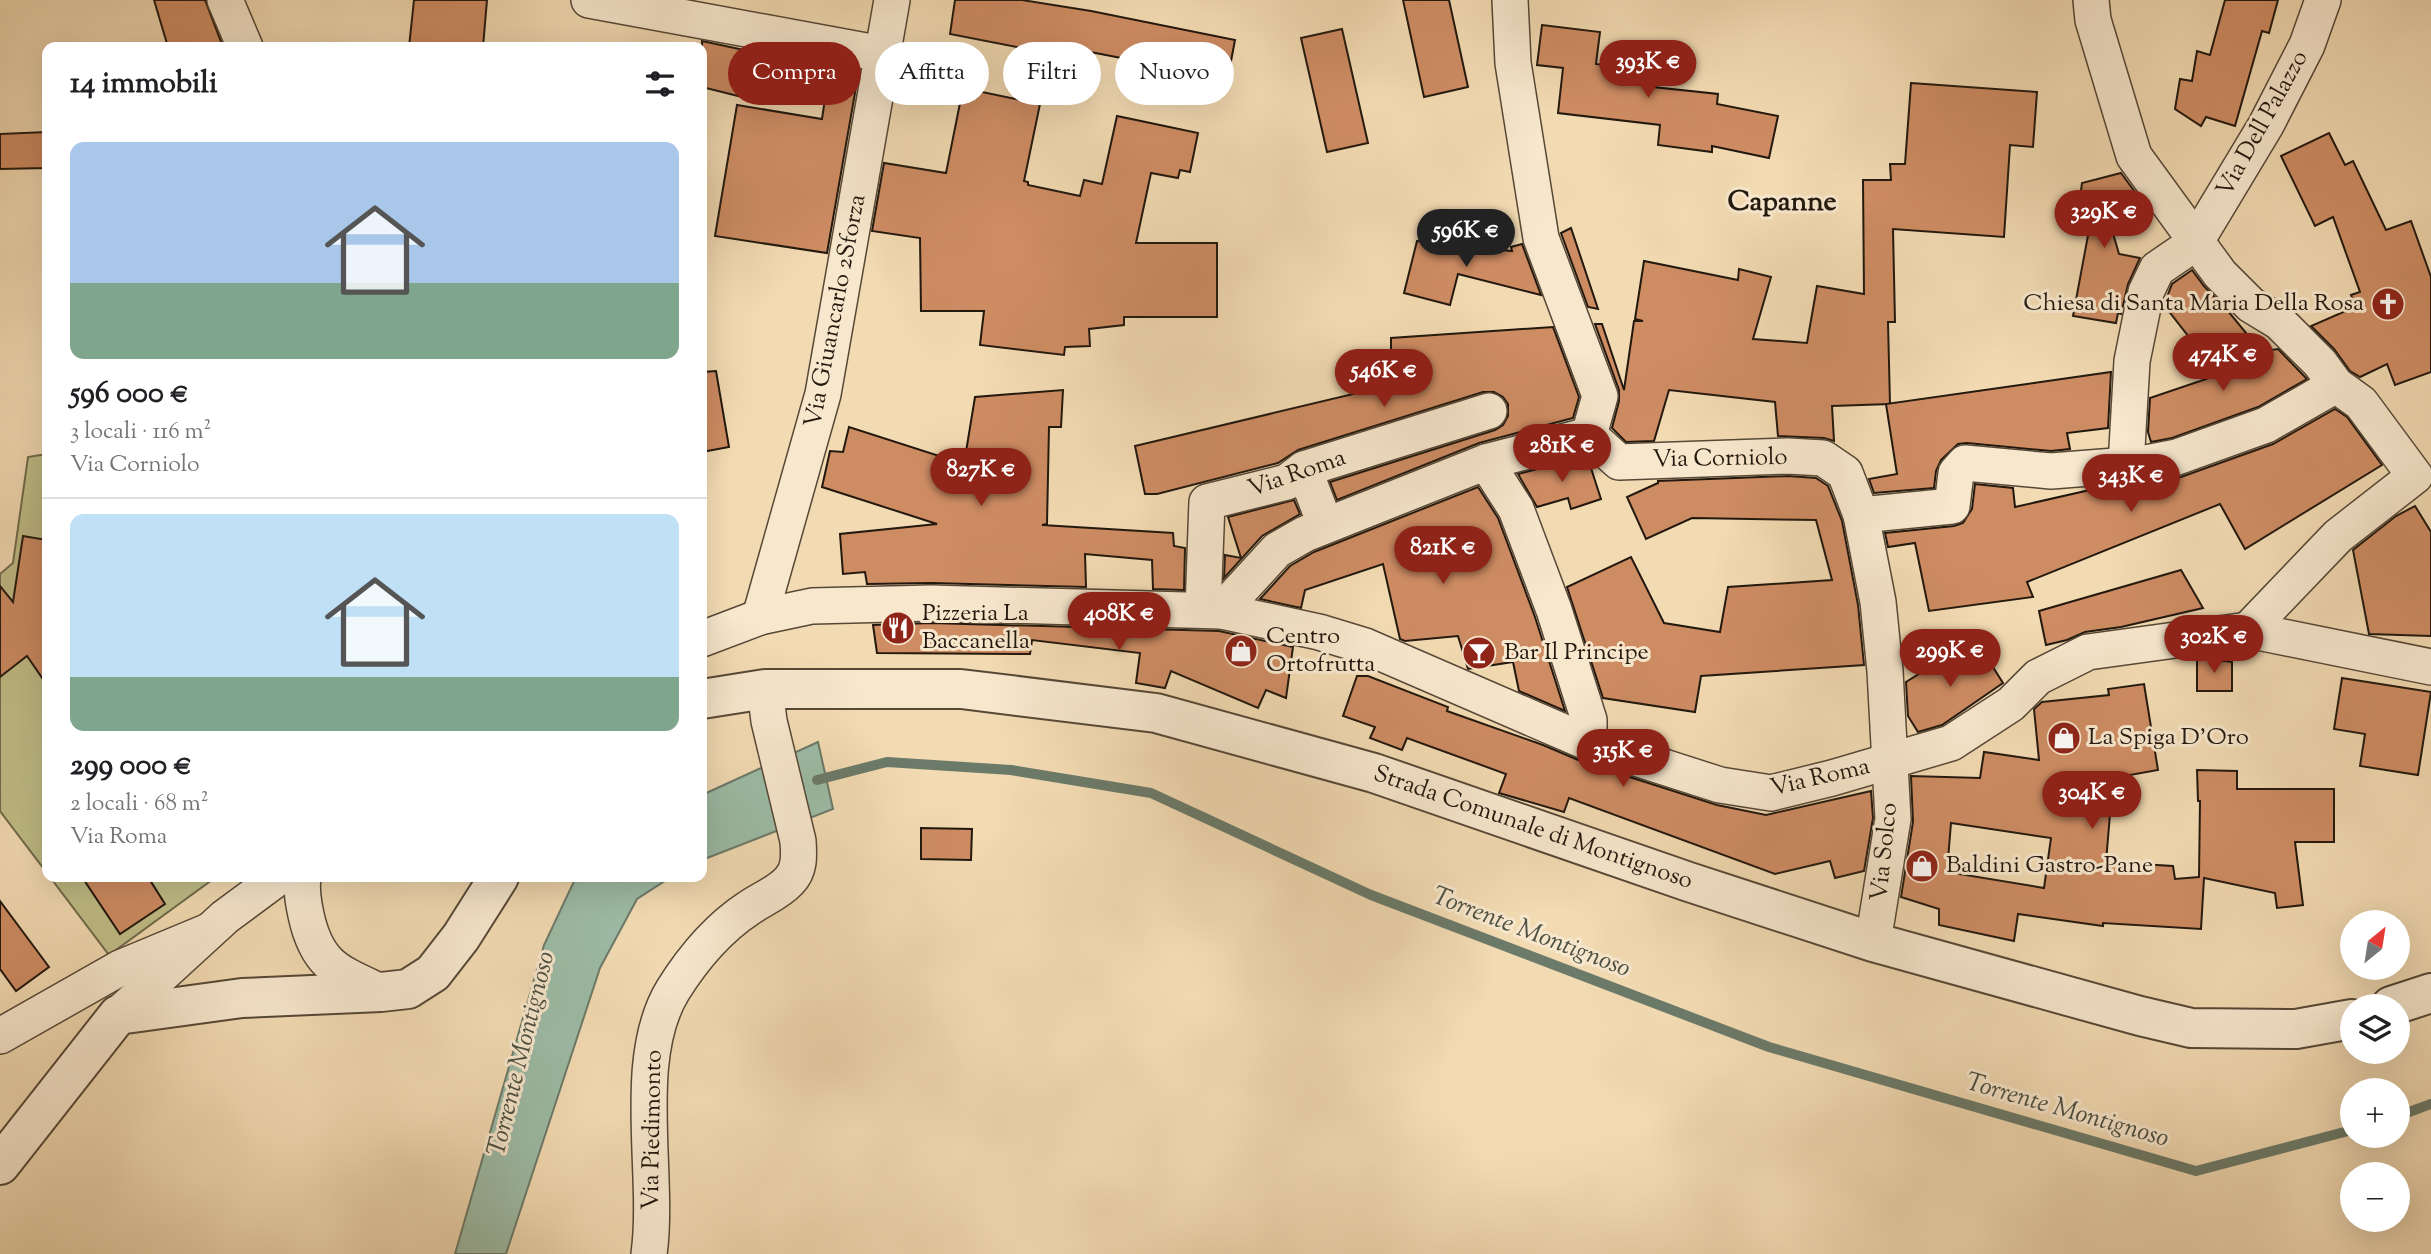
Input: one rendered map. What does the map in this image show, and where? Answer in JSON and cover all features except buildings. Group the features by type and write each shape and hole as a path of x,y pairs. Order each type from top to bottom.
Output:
{"street":[{"path":"225,0 243,42"},
{"path":"589,0 875,53"},
{"name":"Via Giuancarlo 2Sforza","path":"885,42 892,0"},
{"path":"1212,610 1277,550 1325,524 1486,462 1589,435 1600,396 1541,238 1513,63 1510,0"},
{"path":"2091,0 2093,20 2134,156 2220,274 2251,305 2279,322 2320,363 2336,385 2361,403 2423,474 2338,536 2248,630"},
{"name":"Via Dell Palazzo","path":"2195,243 2266,125 2307,45 2323,0"},
{"name":"Via Giuancarlo 2Sforza","path":"760,617 823,394 875,99"},
{"path":"2126,465 2132,361 2146,292 2157,269 2195,243"},
{"path":"1861,515 1952,506 1956,473 1965,463 2051,471 2126,465 2177,457 2266,425 2336,385"},
{"name":"Via Roma","path":"1212,610 1207,502 1287,482 1304,468 1489,411"},
{"name":"Via Corniolo","path":"1589,435 1619,462 1788,456 1823,458 1845,473 1861,515 1878,602 1885,671 1889,761"},
{"path":"1486,462 1516,509 1554,610 1589,720 1589,743"},
{"path":"1304,468 1325,524"},
{"name":"Via Roma","path":"707,637 760,617 812,606 917,604 1212,610 1319,632 1364,646 1521,716 1589,743 1720,785 1771,793 1951,743 2011,704 2038,677 2088,652 2248,630 2431,667"},
{"name":"Strada Comunale di Montignoso","path":"707,699 767,705 961,689 1156,713 1374,773 1689,882 1873,942 2140,1016 2191,1028 2296,1029 2340,1021"},
{"name":"Via Piedimonto","path":"649,1254 650,1070 655,1035 666,1004 694,958 718,932 790,880 799,862 798,841 767,705"},
{"name":"Via Solco","path":"1873,942 1893,819 1889,761"},
{"path":"0,1165 118,1015 209,931 273,882"},
{"path":"302,882 301,891 308,924 318,953 339,973 382,992"},
{"path":"118,1015 242,998 408,989 433,974 461,937 496,882"},
{"path":"0,1036 120,968 209,931"},
{"path":"2410,1000 2431,993"}],"shaded area":[{"path":"42,455 42,866 0,811 0,574 13,563 28,457"},
{"path":"54,882 209,882 109,955"}],"water":[{"path":"818,742 833,809 707,858 707,793"},
{"path":"574,882 663,882 637,899 600,968 506,1254 455,1254 544,945"}],"waterway":[{"name":"Torrente Montignoso","path":"817,780 887,762 1011,770 1151,793 1371,895 1769,1047 2196,1171 2340,1133"},
{"name":"Torrente Montignoso","path":"2410,1112 2431,1104"}],"place":[{"name":"Chiesa di Santa Maria Della Rosa","path":"2388,304"},
{"name":"Pizzeria La Baccanella","path":"898,628"},
{"name":"Centro Ortofrutta","path":"1241,651"},
{"name":"Bar Il Principe","path":"1479,653"},
{"name":"La Spiga D'Oro","path":"2064,738"},
{"name":"Baldini Gastro-Pane","path":"1922,866"}],"district":[{"name":"Capanne","path":"1782,203"}]}
